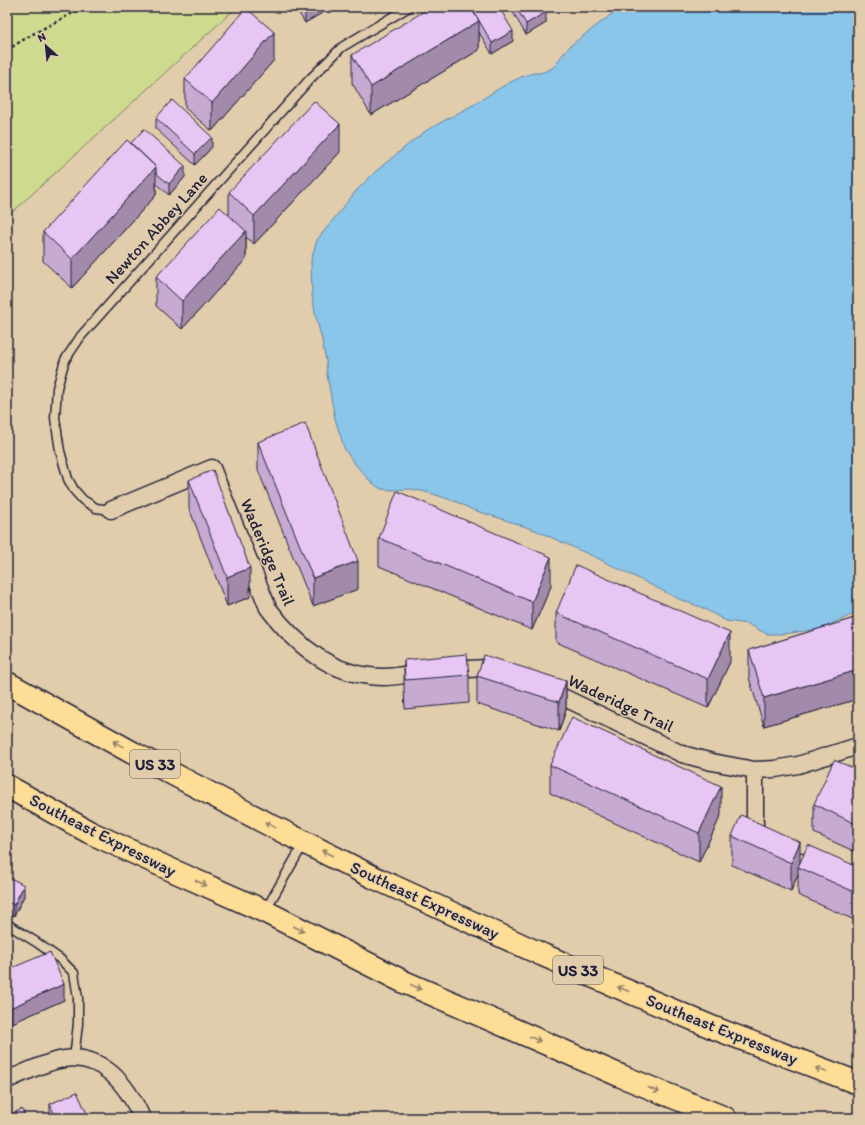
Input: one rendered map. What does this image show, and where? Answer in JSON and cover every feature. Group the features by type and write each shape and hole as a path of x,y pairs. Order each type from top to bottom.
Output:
{"highway":[{"name":"Southeast Expressway","path":"7,683 133,753 373,877 543,955 714,1028 858,1083"},
{"name":"Southeast Expressway","path":"7,786 89,832 264,911 404,982 621,1076 725,1118"}],"street":[{"name":"Waderidge Trail","path":"111,510 212,468 268,608 277,621 316,657 334,666 357,674 382,677 458,668 487,668 514,677"},
{"name":"Waderidge Trail","path":"535,684 682,754 712,762 755,770 775,768 798,765 857,747"},
{"path":"755,770 755,835 765,846 858,888"},
{"path":"7,1080 60,1059 74,1058 89,1060 112,1073 123,1084 142,1118"}],"lane":[{"name":"Newton Abbey Lane","path":"111,510 96,508 83,500 74,490 68,479 60,451 56,418 57,388 66,360 85,331 310,78 342,47 409,7"},
{"path":"264,911 305,842"},
{"path":"7,924 60,959 74,973 78,998 78,1024 74,1058"}],"path":[{"path":"7,50 31,35 84,7"}],"green space":[{"path":"7,7 237,7 7,217"}],"water":[{"path":"621,7 858,7 858,612 820,629 783,634 767,634 748,624 726,621 701,607 681,600 599,559 535,530 473,510 457,502 430,493 412,489 381,489 370,481 345,450 335,419 326,361 312,296 311,260 317,240 356,191 375,172 410,143 427,130 473,105 503,86 521,77 533,73 540,73 554,67 570,46"}],"building":[{"path":"431,7 470,7 479,21 371,87 352,55"},
{"path":"471,7 499,7 513,31 492,43"},
{"path":"516,7 544,7 546,12 526,24"},
{"path":"246,8 274,32 212,103 185,79"},
{"path":"172,100 212,137 195,154 156,118"},
{"path":"314,101 340,124 254,216 229,192"},
{"path":"144,129 185,166 169,184 156,173 156,167 131,143"},
{"path":"127,140 156,167 72,259 43,232"},
{"path":"220,207 246,231 182,301 156,277"},
{"path":"305,423 358,561 313,578 258,442"},
{"path":"213,470 250,568 227,577 189,480"},
{"path":"397,491 551,557 532,602 379,538"},
{"path":"576,565 730,633 708,679 556,613"},
{"path":"858,617 858,670 764,698 749,650"},
{"path":"467,654 469,675 405,680 404,660"},
{"path":"484,655 566,681 559,702 477,676"},
{"path":"572,717 721,786 699,833 550,765"},
{"path":"834,760 858,770 858,825 814,804"},
{"path":"741,815 800,842 791,863 732,836"},
{"path":"808,845 858,867 857,893 798,867"},
{"path":"7,876 24,885 14,905 7,902"},
{"path":"50,952 64,984 10,1008 7,1001 7,970"},
{"path":"77,1092 89,1118 56,1118 50,1104"},
{"path":"22,1109 26,1118 7,1118 7,1116"}]}
